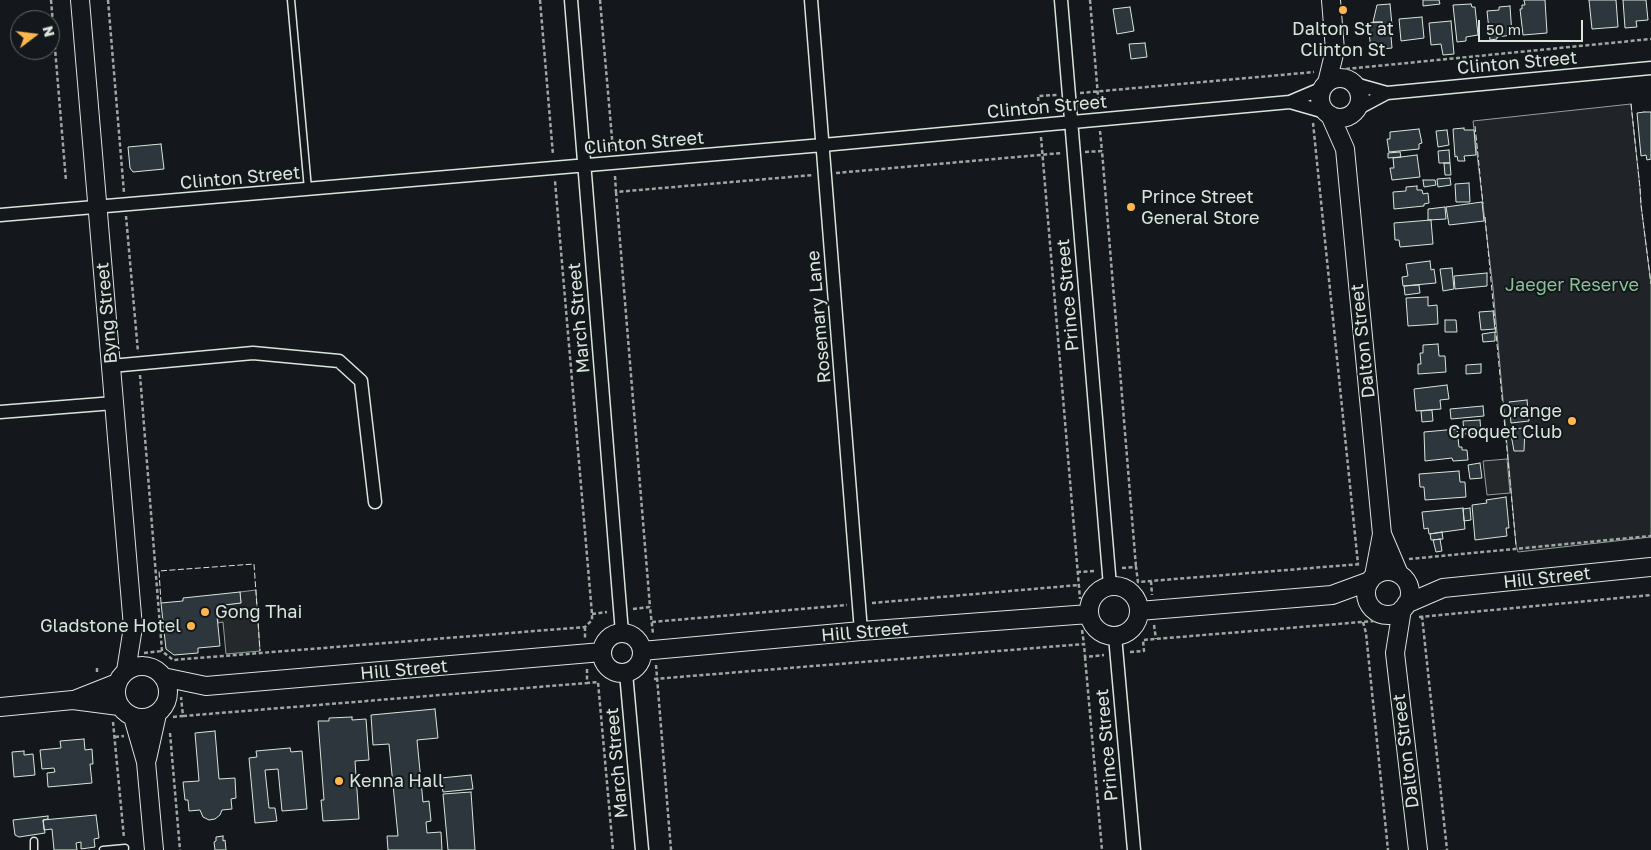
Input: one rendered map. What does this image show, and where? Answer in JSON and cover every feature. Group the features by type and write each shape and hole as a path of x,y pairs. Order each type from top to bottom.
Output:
{"main road":[{"name":"Byng Street","path":"80,0 133,627 122,677"},
{"path":"1331,0 1335,50 1334,81 1320,99 1322,112 1342,118 1356,111 1360,96 1334,81"},
{"name":"Dalton Street","path":"1356,111 1345,149 1386,572 1410,591 1403,610 1395,653 1418,850"},
{"name":"Dalton Street","path":"1322,112 1345,149"},
{"name":"Hill Street","path":"1386,572 1443,588 1651,568"},
{"path":"1139,610 1332,595 1386,572"},
{"path":"1373,615 1366,592 1386,572"},
{"path":"1110,586 1121,587 1130,592 1136,600 1139,610 1137,620 1132,628 1115,645 1106,635 1097,630 1085,614 1094,596 1110,586"},
{"name":"Hill Street","path":"1373,615 1390,614 1403,610 1443,588"},
{"path":"1332,595 1373,615"},
{"name":"Hill Street","path":"649,651 862,631 1085,614"},
{"name":"Dalton Street","path":"1373,615 1395,653"},
{"name":"Byng Street","path":"133,627 156,672"},
{"path":"622,633 629,634 649,651 633,670 626,673 612,671 603,660 594,654 608,639 622,633"},
{"name":"Hill Street","path":"156,672 206,686 594,654"},
{"path":"0,707 73,700 122,677 133,667 156,672 167,684 168,693 146,762"},
{"path":"116,714 115,691 122,677"},
{"name":"Hill Street","path":"162,708 206,686"},
{"path":"73,700 116,714 125,713 133,718 150,718 162,708"},
{"path":"133,718 146,762 154,850"}],"street":[{"name":"March Street","path":"571,0 622,633"},
{"name":"Rosemary Lane","path":"811,0 862,631"},
{"name":"Prince Street","path":"1060,0 1110,586"},
{"name":"Clinton Street","path":"0,215 1040,126 1290,102 1334,81 1387,93 1651,68"},
{"name":"Clinton Street","path":"1356,111 1387,93"},
{"name":"Clinton Street","path":"1290,102 1322,112"},
{"path":"111,366 253,353 340,361 361,381 375,502"},
{"path":"0,412 114,403"},
{"name":"Prince Street","path":"1115,645 1134,850"},
{"name":"March Street","path":"626,673 642,850"}],"lane":[{"path":"291,0 308,190"},
{"path":"34,841 34,850"},
{"path":"103,850 125,848"}],"path":[{"path":"51,0 66,181"},
{"path":"108,0 123,174"},
{"path":"540,0 552,139"},
{"path":"600,0 650,607 649,651 655,679 671,850"},
{"path":"1090,0 1098,92"},
{"path":"1102,850 1084,644 1085,614 1038,96 1308,72 1334,81 1651,39"},
{"path":"1308,72 1334,81"},
{"path":"1322,112 1358,564"},
{"path":"616,192 1102,151 1136,567"},
{"path":"1138,582 1358,564 1386,572 1651,536"},
{"path":"1085,657 1115,645 1144,651 1142,640 1373,615 1403,610 1422,616 1651,595"},
{"path":"592,614 650,607"},
{"path":"1373,615 1367,643 1388,850"},
{"path":"1422,616 1448,850"},
{"path":"584,626 594,654 587,683"},
{"path":"655,679 1084,644"},
{"path":"183,716 598,682 613,850"},
{"path":"116,714 125,848"},
{"path":"170,732 180,850"}],"green space":[{"name":"Jaeger Reserve","path":"1631,104 1651,284 1651,537 1518,552 1493,288 1473,121"}],"shaded area":[{"path":"1507,459 1510,493 1487,495 1483,461"},
{"path":"256,590 260,651 226,654 223,622 218,623 217,609 222,605 241,603 240,592"}],"building":[{"path":"1423,0 1439,0 1440,4 1423,6"},
{"path":"1524,0 1545,0 1547,33 1523,35 1520,9 1522,9 1522,5 1525,5"},
{"path":"1589,0 1616,0 1618,27 1592,29"},
{"path":"1623,0 1646,0 1648,20 1636,21 1637,27 1625,28"},
{"path":"1390,4 1392,25 1383,26 1382,22 1373,22 1377,5"},
{"path":"1471,4 1472,7 1475,7 1478,35 1466,37 1466,41 1457,42 1453,5"},
{"path":"1510,6 1512,35 1490,40 1487,11 1499,10 1499,7"},
{"path":"1130,7 1134,31 1117,34 1113,9"},
{"path":"1422,17 1424,38 1401,41 1399,19"},
{"path":"1451,21 1454,54 1443,55 1441,44 1431,45 1429,23"},
{"path":"1382,22 1383,26 1390,25 1392,48 1371,50 1368,23"},
{"path":"1145,43 1147,57 1131,59 1129,44"},
{"path":"1651,112 1651,159 1647,160 1646,155 1641,156 1637,113"},
{"path":"1464,128 1464,130 1474,130 1476,155 1464,156 1465,161 1458,161 1457,156 1455,157 1453,129"},
{"path":"1419,129 1422,143 1419,144 1419,149 1389,152 1387,139 1390,139 1390,132"},
{"path":"1447,130 1449,145 1438,147 1436,131"},
{"path":"161,144 164,169 133,172 130,168 128,147"},
{"path":"1449,150 1450,163 1439,163 1438,151"},
{"path":"1400,152 1401,157 1388,158 1388,153"},
{"path":"1417,155 1420,177 1392,180 1390,168 1394,168 1393,158"},
{"path":"1444,163 1450,163 1451,175 1445,175"},
{"path":"1450,178 1451,185 1438,187 1437,179"},
{"path":"1423,180 1435,180 1436,185 1424,187"},
{"path":"1469,183 1470,202 1456,202 1455,184"},
{"path":"1417,186 1417,190 1422,190 1423,194 1428,193 1429,203 1424,204 1424,206 1394,209 1393,192 1406,191 1406,187"},
{"path":"1482,202 1484,221 1449,225 1446,207"},
{"path":"1445,207 1446,219 1428,220 1428,209"},
{"path":"1431,220 1433,244 1400,247 1399,240 1395,240 1394,223"},
{"path":"1430,261 1431,270 1434,269 1436,283 1403,286 1402,277 1408,276 1406,264"},
{"path":"1452,268 1454,289 1443,291 1440,269"},
{"path":"1487,273 1487,286 1455,289 1454,276"},
{"path":"1419,285 1420,293 1405,295 1404,286"},
{"path":"1428,297 1428,306 1437,305 1438,324 1408,326 1406,298"},
{"path":"1493,311 1495,329 1481,330 1479,312"},
{"path":"1445,320 1456,320 1457,332 1445,332"},
{"path":"1495,332 1495,341 1483,342 1482,334"},
{"path":"1438,344 1439,356 1445,356 1446,372 1418,374 1418,364 1421,364 1420,353 1423,353 1423,345"},
{"path":"1481,364 1481,373 1466,374 1466,365"},
{"path":"1447,385 1449,399 1440,400 1441,409 1416,411 1414,389"},
{"path":"1527,400 1529,421 1511,423 1509,402"},
{"path":"1483,406 1484,416 1451,419 1450,409"},
{"path":"1432,410 1433,421 1422,422 1421,411"},
{"path":"1480,420 1481,433 1464,434 1463,421"},
{"path":"1525,428 1524,451 1514,451 1510,429"},
{"path":"1457,429 1459,447 1462,447 1462,450 1467,450 1468,460 1453,461 1452,458 1425,461 1424,432"},
{"path":"1480,463 1482,478 1470,479 1468,465"},
{"path":"1459,471 1460,482 1465,482 1466,497 1425,500 1424,487 1420,487 1419,474"},
{"path":"1506,497 1509,528 1506,528 1507,536 1475,540 1472,505 1487,503 1486,500"},
{"path":"1463,508 1465,529 1429,534 1428,528 1424,529 1422,512"},
{"path":"1470,508 1471,520 1464,521 1463,509"},
{"path":"1442,532 1443,539 1431,540 1430,534"},
{"path":"1440,539 1442,551 1436,552 1433,540"},
{"name":"Gladstone Hotel","path":"240,592 241,603 216,606 220,646 198,648 198,653 174,655 166,649 161,603 183,601 183,598"},
{"path":"435,709 438,738 417,740 423,802 429,801 431,821 426,822 427,833 441,832 442,850 388,850 387,836 398,836 389,744 373,745 371,715"},
{"name":"Kenna Hall","path":"352,717 352,720 366,719 369,760 355,761 359,819 323,821 321,800 324,800 318,721 329,721 329,718"},
{"path":"215,731 219,779 235,778 236,798 231,799 232,809 222,810 215,819 209,820 203,817 200,810 189,811 188,800 185,800 183,782 199,781 195,733"},
{"path":"84,739 85,750 92,749 93,764 90,764 92,783 48,787 47,773 55,772 54,768 42,769 40,750 61,748 60,741"},
{"path":"290,748 291,752 302,751 307,809 282,811 278,769 265,770 269,808 275,808 277,821 255,823 249,758 257,757 256,751"},
{"path":"24,751 24,755 33,754 35,775 14,777 12,752"},
{"path":"471,775 473,789 443,792 441,778"},
{"path":"471,792 475,850 448,850 443,794"},
{"path":"96,815 99,838 94,839 95,847 81,849 81,842 76,843 77,850 54,850 52,829 44,830 43,820"},
{"path":"48,816 48,819 43,820 45,833 19,837 15,835 13,820"},
{"path":"223,836 226,850 215,850 214,842 216,837"}],"fence":[{"path":"1631,104 1651,284"},
{"path":"1475,126 1483,204"},
{"path":"1485,217 1516,545"},
{"path":"161,603 159,571 254,564 260,651"}],"place":[{"name":"Dalton St at Clinton St","path":"1343,10"},
{"name":"Prince Street General Store","path":"1131,207"},
{"name":"Orange Croquet Club","path":"1572,421"},
{"name":"Gong Thai","path":"205,612"},
{"name":"Gladstone Hotel","path":"191,626"},
{"name":"Kenna Hall","path":"339,781"}]}
